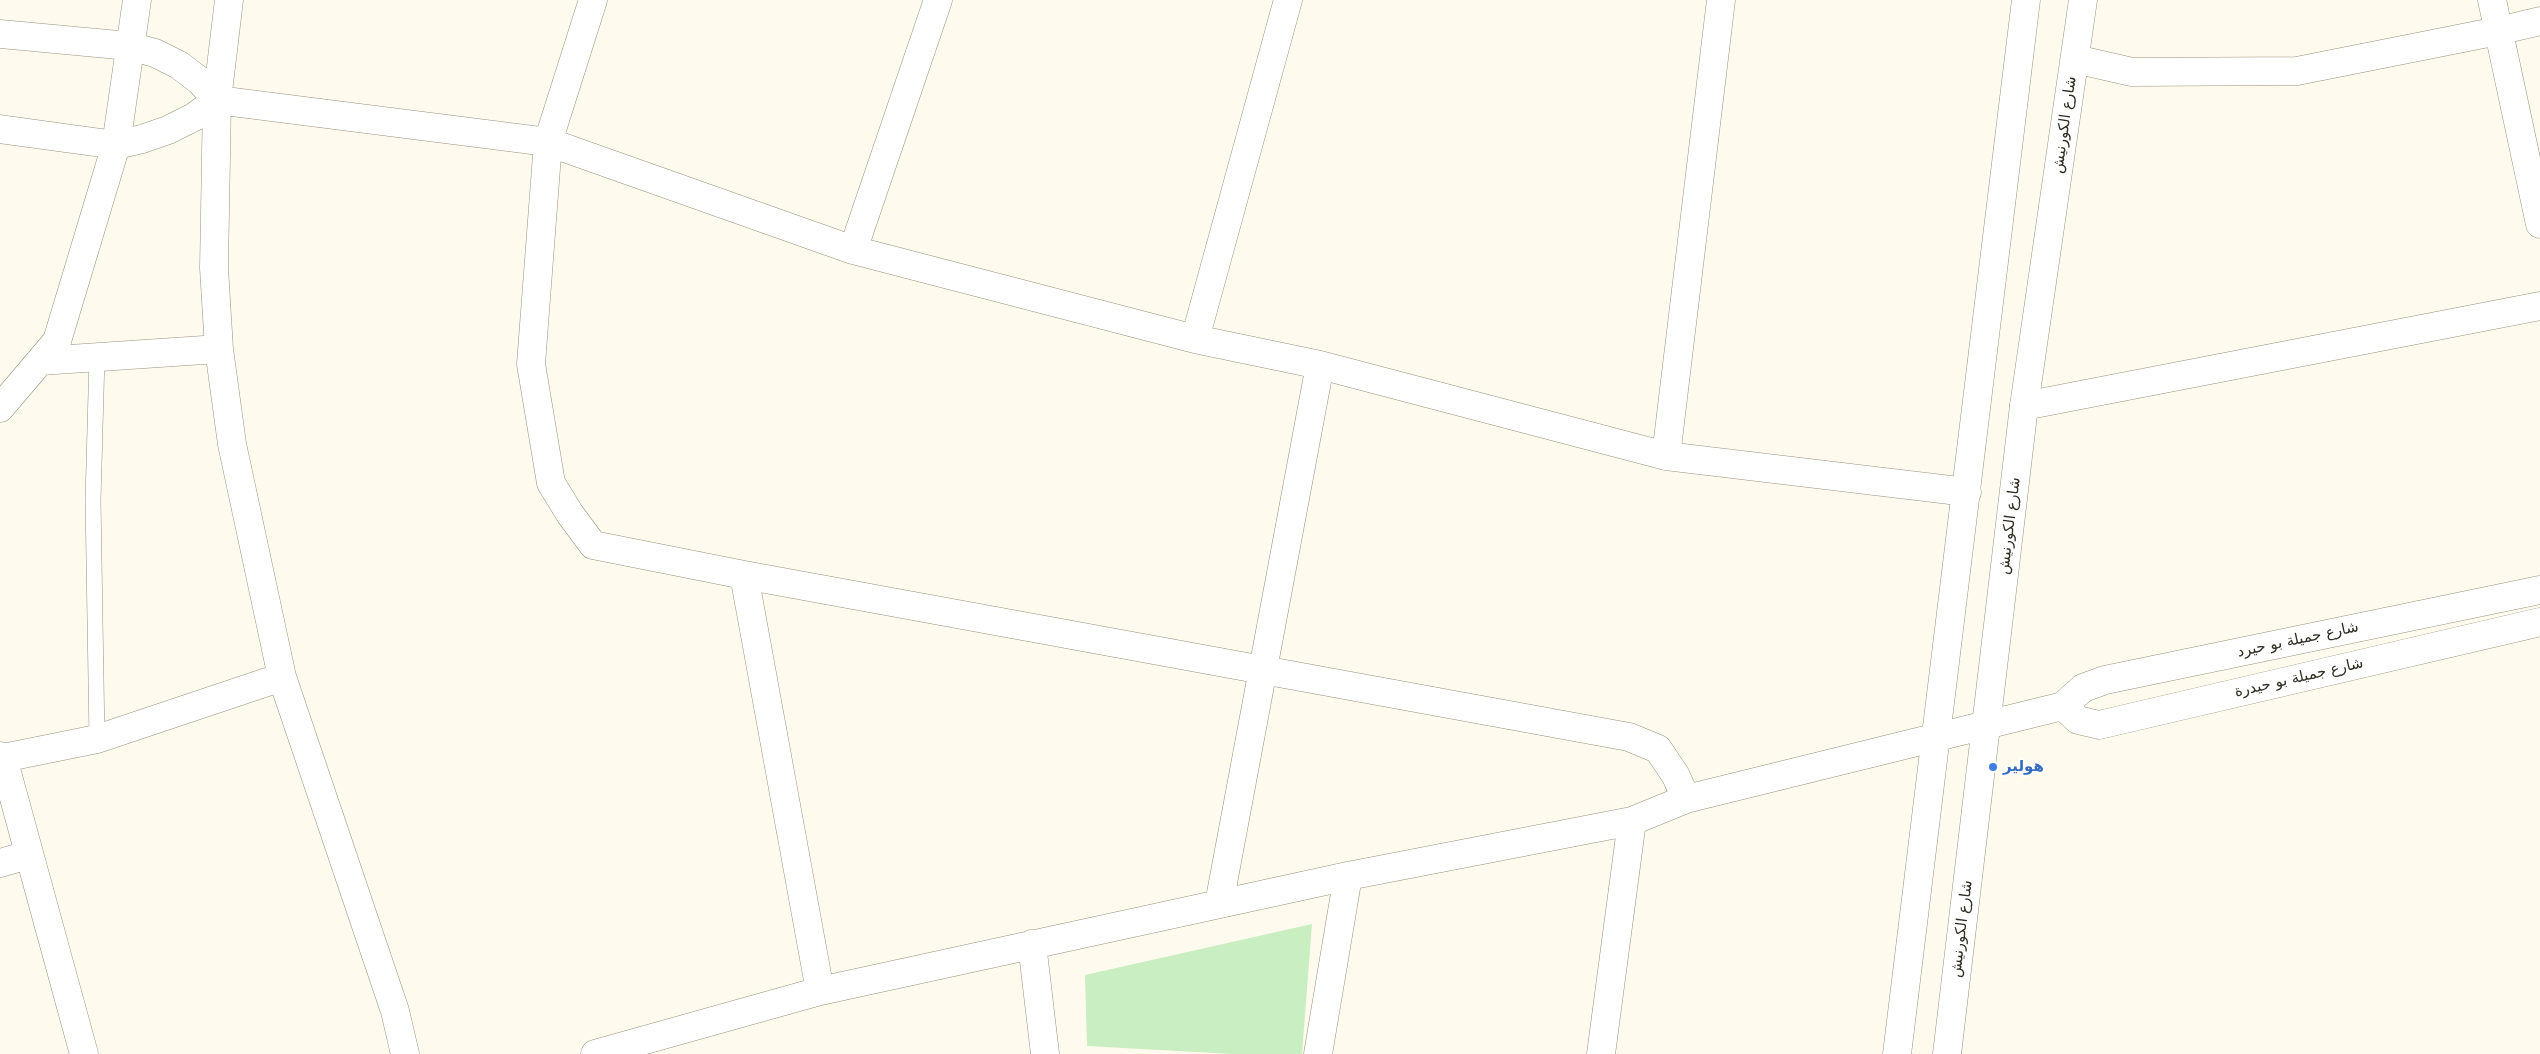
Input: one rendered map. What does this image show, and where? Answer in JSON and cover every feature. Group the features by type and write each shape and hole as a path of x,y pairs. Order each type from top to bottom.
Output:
{"street":[{"path":"0,408 57,341 116,145 137,0"},
{"path":"229,0 217,100 214,268 220,349 232,444 282,677 395,1011 406,1054"},
{"path":"593,0 548,142 531,364 552,483 570,514 593,545 744,575 1629,737 1658,749 1676,776 1686,799"},
{"path":"853,250 938,0"},
{"path":"1195,339 1288,0"},
{"path":"1666,456 1721,0"},
{"path":"1897,1054 2026,0"},
{"name":"شارع الكورنيش","path":"1947,1054 2024,406 2082,0"},
{"path":"2492,0 2540,224"},
{"path":"2075,59 2132,72 2297,71 2498,31 2540,20"},
{"path":"0,34 129,46 155,53 179,65 200,81 217,100 548,142 853,250 1195,339 1320,365 1666,456 1967,492"},
{"path":"0,129 116,145 168,130 194,117 217,100"},
{"path":"2024,406 2540,306"},
{"path":"40,361 220,349"},
{"path":"1219,904 1320,365"},
{"path":"744,575 820,991"},
{"name":"شارع جميلة بو حيرد","path":"2063,706 2084,688 2105,680 2540,590"},
{"name":"شارع جميلة بو حيدرة","path":"2063,706 2078,720 2099,725 2540,622"},
{"path":"84,1054 1,757 96,739 282,677"},
{"path":"595,1054 820,991 1348,876 1632,821 1686,799 2063,706"},
{"path":"1600,1054 1632,821"},
{"path":"0,863 28,855"},
{"path":"1318,1054 1348,876"},
{"path":"1032,944 1045,1054"}],"lane":[{"path":"96,739 94,500 97,357"}],"green space":[{"path":"1312,924 1302,1054 1232,1054 1087,1046 1085,975"}],"place":[{"name":"هولير","path":"1993,767"}]}
